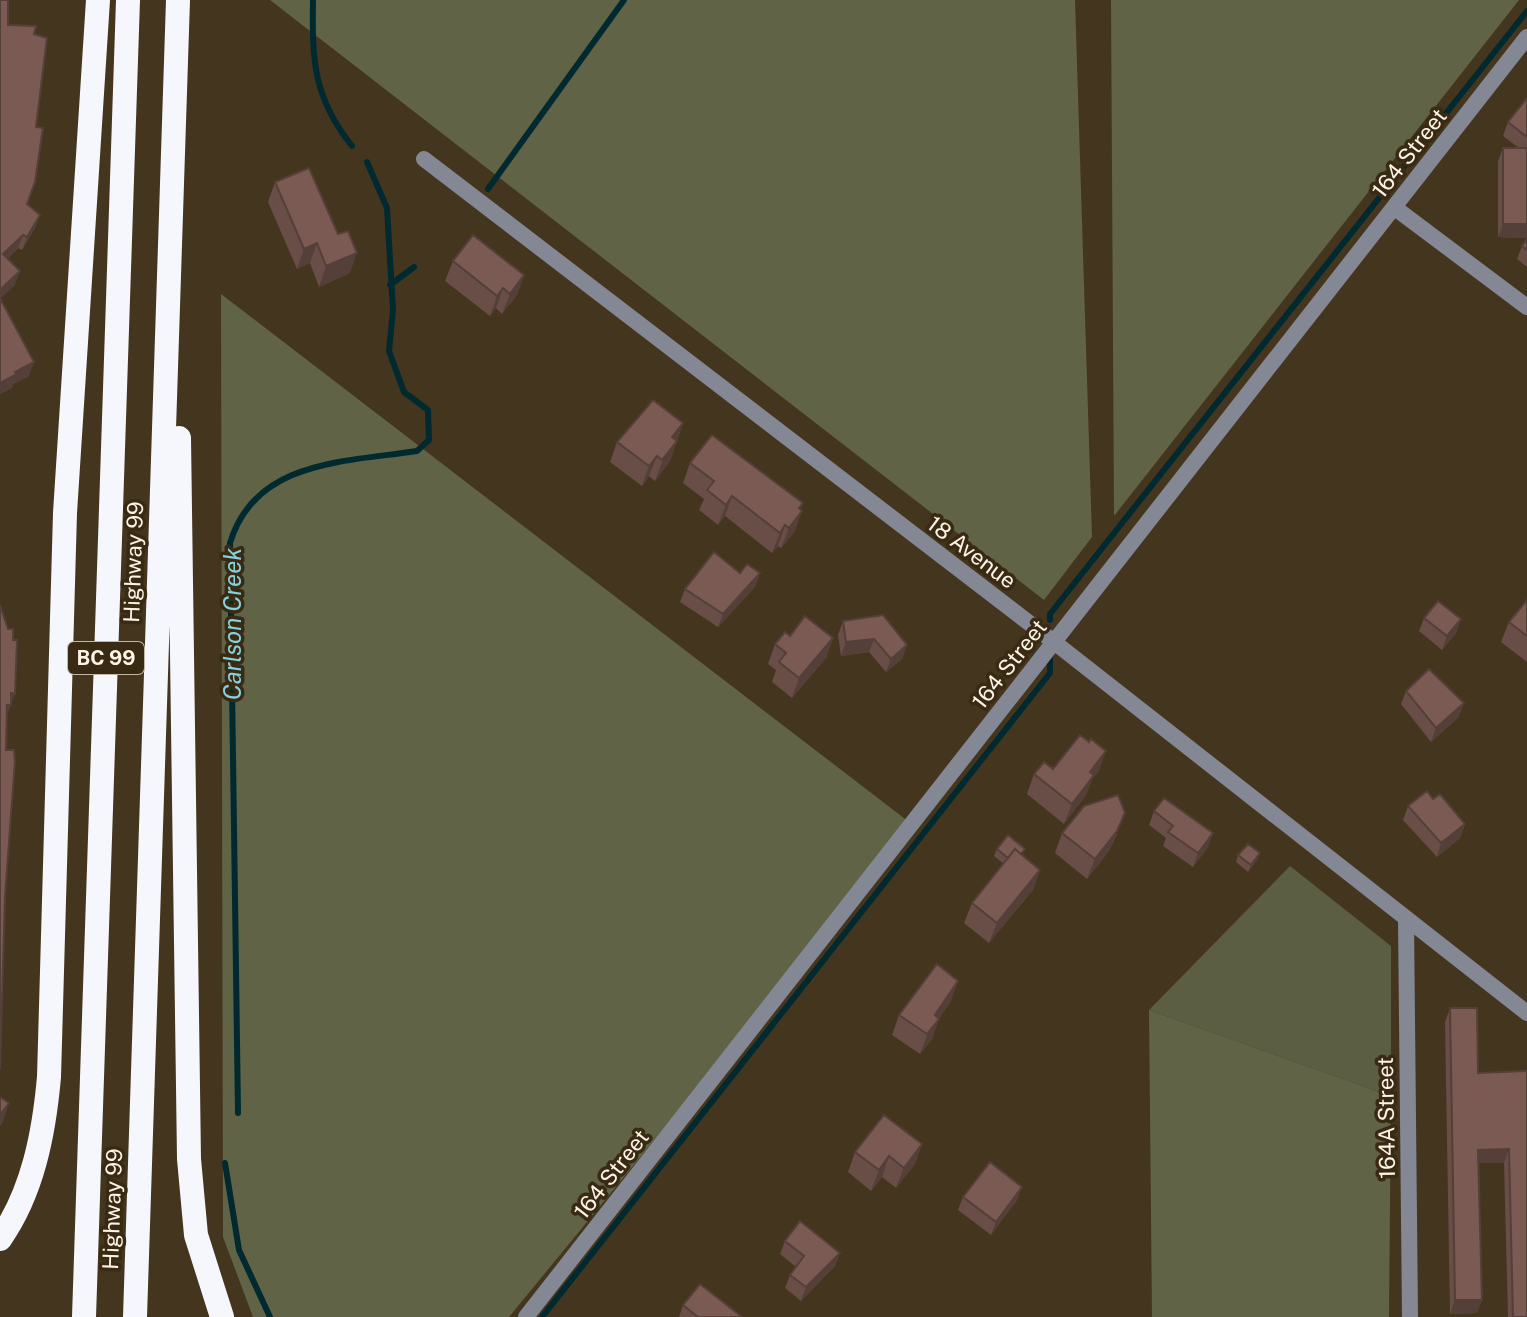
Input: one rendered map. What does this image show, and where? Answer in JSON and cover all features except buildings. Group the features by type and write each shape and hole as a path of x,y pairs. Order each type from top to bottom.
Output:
{"highway":[{"path":"0,1239 16,1211 33,1167 49,1077 65,499 98,0"},
{"name":"Highway 99","path":"84,1317 128,0"},
{"name":"Highway 99","path":"135,1317 178,0"},
{"path":"174,136 189,1159 196,1235 222,1317"}],"street":[{"name":"164 Street","path":"526,1317 1527,37"},
{"name":"18 Avenue","path":"424,159 1054,642 1527,1013"},
{"path":"1395,208 1527,307"},
{"name":"164A Street","path":"1406,920 1410,1317"}],"green space":[{"path":"270,0 1075,0 1092,537 1044,600"},
{"path":"1111,0 1519,0 1114,516"},
{"path":"221,294 913,825 509,1317 253,1317 223,1237"},
{"path":"1290,866 1391,946 1391,1096 1149,1010"},
{"path":"1149,1010 1391,1096 1389,1317 1152,1317"}],"waterway":[{"path":"313,0 313,41 322,94 329,111 352,146"},
{"path":"488,189 624,0"},
{"path":"1050,620 1050,614 1527,11"},
{"name":"Carlson Creek","path":"238,1113 230,543 242,516 260,495 281,480 333,463 417,451 429,440 428,410 404,392 389,351 393,310 387,208 367,162"},
{"path":"390,285 414,267"},
{"path":"542,1317 1050,673 1050,658"},
{"path":"225,1163 239,1250 270,1317"}]}
